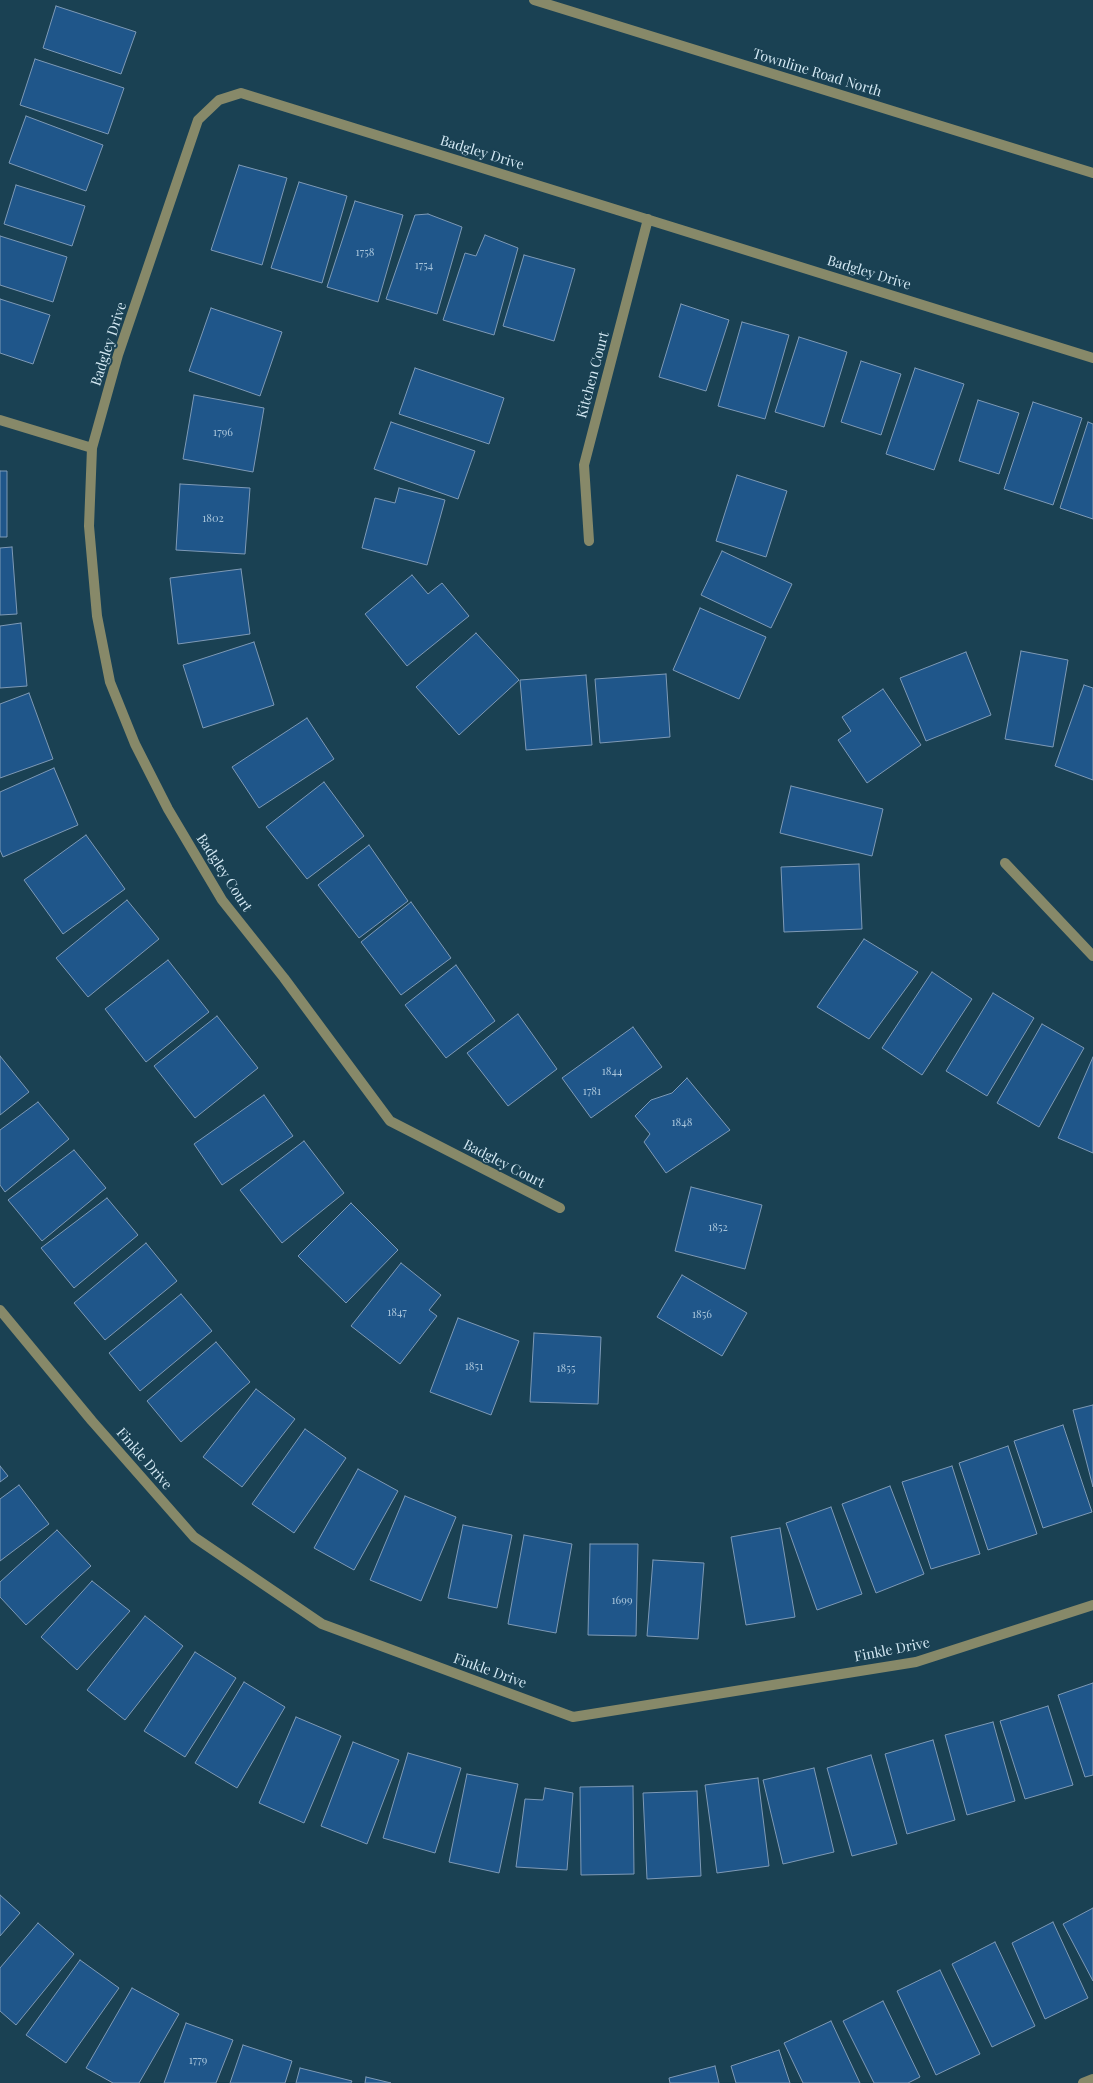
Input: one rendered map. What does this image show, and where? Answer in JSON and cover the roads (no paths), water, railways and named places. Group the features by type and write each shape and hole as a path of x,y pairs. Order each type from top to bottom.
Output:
{"street":[{"name":"Townline Road North","path":"534,0 1093,173"},
{"name":"Badgley Drive","path":"92,448 118,355 198,120 219,100 241,93 1093,358"},
{"name":"Kitchen Court","path":"589,541 584,465 648,219"},
{"path":"0,420 92,448"},
{"name":"Badgley Court","path":"92,448 89,526 97,616 110,682 139,752 168,809 222,900 284,978 390,1121 560,1208"},
{"path":"1005,863 1093,956"},
{"name":"Finkle Drive","path":"0,1310 92,1422 194,1536 322,1624 573,1716 916,1662 1093,1604"},
{"path":"1083,2083 1093,2078"}]}
